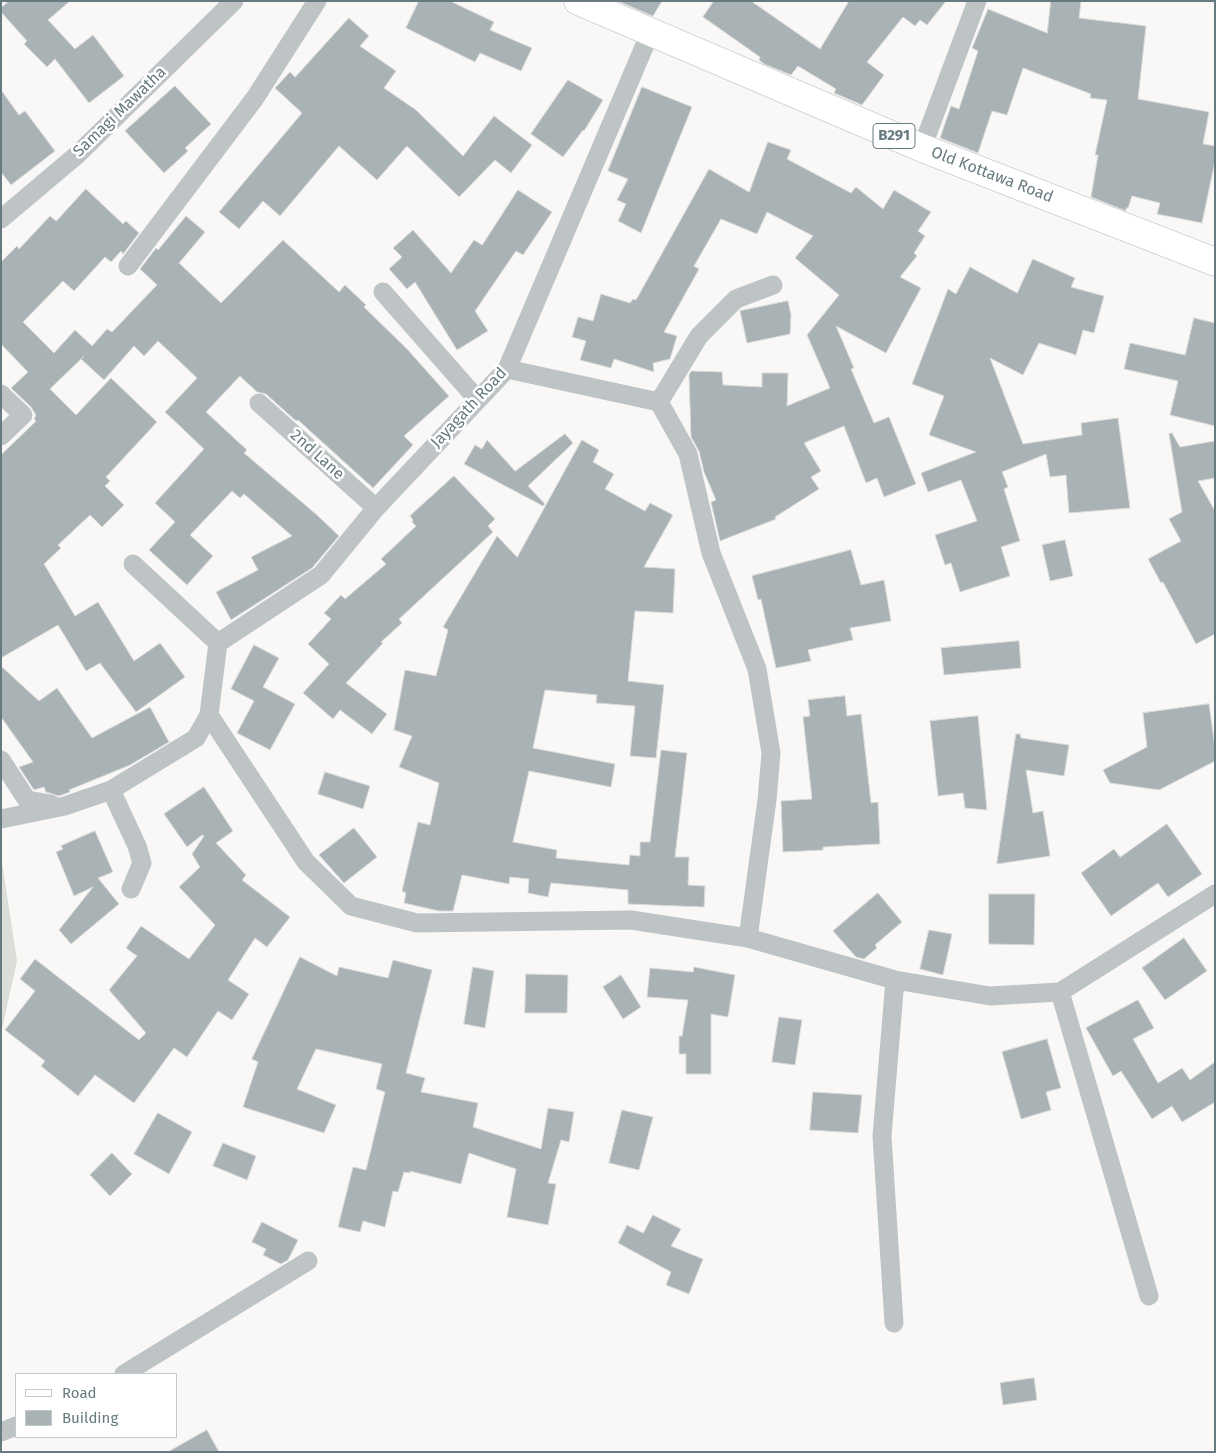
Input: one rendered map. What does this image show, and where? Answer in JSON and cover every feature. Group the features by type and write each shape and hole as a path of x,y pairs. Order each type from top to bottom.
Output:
{"main road":[{"name":"Old Kottawa Road","path":"578,1 922,148 1215,262"}],"street":[{"name":"Samagi Mawatha","path":"1,219 78,154 234,1"},
{"path":"128,266 255,98 317,1"},
{"path":"922,148 978,1"},
{"name":"Jayagath Road","path":"218,643 321,575 376,508 507,369 650,33"},
{"path":"659,402 699,336 736,299 774,285"},
{"path":"383,292 477,400"},
{"path":"507,369 659,402 688,454 711,553 758,670 771,753 767,800 748,938"},
{"path":"1,394 23,415 1,436"},
{"name":"2nd Lane","path":"259,402 376,508"},
{"path":"1,819 65,806 111,790 196,738 209,715 218,643 133,564"},
{"path":"209,715 306,862 351,906 417,923 631,920 748,938 895,980 990,996 1060,992 1215,894"},
{"path":"1,760 26,800 65,806"},
{"path":"111,790 137,846 142,863 131,889"},
{"path":"894,1323 882,1136 895,980"},
{"path":"1060,992 1149,1296"},
{"path":"126,1373 308,1261"},
{"path":"1,1432 15,1426"}],"shaded area":[{"path":"1,856 17,961 1,1034"}],"building":[{"path":"9,1 70,1 48,20 75,49 93,35 124,76 89,103 55,59 47,67 24,44 27,41 1,12 1,8"},
{"path":"419,1 450,1 494,22 490,30 532,48 521,71 480,53 475,62 406,28"},
{"path":"618,1 662,1 653,16"},
{"path":"714,1 751,1 820,49 849,1 946,1 927,25 920,20 915,26 903,17 867,62 884,75 862,105 834,93 836,89 798,66 791,75 764,64 759,60 760,57 703,17"},
{"path":"1051,1 1081,1 1079,18 1146,26 1138,99 1209,112 1203,144 1215,146 1215,161 1202,223 1157,214 1160,203 1132,196 1126,211 1091,197 1098,155 1095,155 1107,100 1090,98 1091,94 1023,68 1007,115 992,111 978,153 940,138 951,106 959,109 978,51 972,48 988,9 1047,33"},
{"path":"349,18 369,36 360,46 396,71 384,88 416,110 463,156 494,116 532,145 511,173 495,160 459,197 407,146 377,180 339,146 280,216 263,201 239,229 219,212 302,113 275,88 290,72 295,77"},
{"path":"568,80 603,100 584,131 563,157 531,134"},
{"path":"175,86 211,124 185,148 188,151 164,173 125,131"},
{"path":"642,87 692,107 641,233 618,221 626,204 617,200 628,179 608,171"},
{"path":"1,90 19,115 25,111 55,151 11,185 1,172"},
{"path":"768,142 791,150 787,159 851,193 856,187 883,209 894,190 931,212 918,231 925,236 914,253 917,256 900,277 921,288 886,353 836,326 854,368 851,369 874,423 889,417 916,484 884,497 877,478 866,483 844,426 804,443 821,471 811,477 819,489 775,517 776,519 720,541 711,502 716,500 704,472 699,451 691,437 689,375 691,371 722,372 723,385 762,387 762,373 788,373 787,406 830,388 807,335 839,295 795,258 813,236 767,212 757,234 721,219 694,266 699,269 664,332 677,336 670,359 653,363 654,372 614,359 611,368 580,360 586,341 572,337 578,317 593,321 601,294 630,303 633,299 636,300 709,169 749,192"},
{"path":"86,189 123,224 126,221 139,233 123,254 121,251 111,262 105,257 74,291 63,281 23,322 54,353 75,330 92,346 107,329 112,332 157,285 140,269 156,248 158,250 186,216 205,232 179,263 221,303 283,240 339,292 345,285 366,305 364,307 407,349 449,396 404,436 413,445 373,488 298,420 296,421 266,394 257,392 240,376 206,412 247,450 244,453 339,536 312,568 231,620 216,592 258,570 251,557 292,536 244,494 240,498 232,491 190,535 213,556 187,585 149,550 175,522 155,503 204,449 165,412 197,378 158,341 144,356 134,346 104,380 81,359 84,356 50,389 76,415 111,378 157,422 106,477 110,481 105,486 124,505 102,527 90,515 58,545 61,548 44,564 75,616 98,602 134,661 160,643 185,677 136,712 100,663 86,671 58,625 1,658 1,455 36,421 34,419 36,415 31,407 11,388 28,372 1,344 1,262 17,246 19,249 50,216 56,221"},
{"path":"518,190 552,212 523,255 516,251 475,311 488,331 457,350 415,282 407,289 389,269 402,257 393,248 413,230 451,273 474,240 482,245"},
{"path":"1033,259 1075,278 1071,287 1104,296 1094,333 1083,330 1076,355 1039,343 1023,375 990,358 1023,444 1082,435 1081,423 1118,418 1130,508 1069,513 1066,475 1050,477 1046,454 1002,472 1008,487 1004,489 1020,541 1001,547 1010,576 960,592 951,563 945,565 935,535 977,521 961,480 928,492 921,473 976,452 929,435 944,396 912,384 948,289 956,294 970,267 1017,293"},
{"path":"788,301 791,315 790,334 747,343 740,311"},
{"path":"1194,318 1215,323 1215,426 1170,415 1178,381 1124,369 1130,343 1185,355"},
{"path":"1172,433 1180,447 1215,441 1215,478 1198,481 1215,511 1215,634 1196,644 1163,582 1161,583 1148,559 1181,541 1169,519 1182,512 1169,434"},
{"path":"565,434 573,443 528,486 545,504 543,506 464,464 475,445 482,449 487,440 515,471"},
{"path":"582,440 599,450 593,462 614,474 605,489 645,511 650,503 673,515 644,567 675,569 673,613 635,611 628,681 664,685 656,758 630,756 635,706 596,703 597,695 545,690 533,748 615,764 611,787 529,771 513,842 557,850 556,858 629,865 630,855 640,856 640,842 650,842 661,750 687,753 675,857 689,857 688,885 705,886 704,907 628,904 628,890 551,883 548,897 528,893 529,879 510,877 509,884 462,875 453,911 439,911 404,903 406,893 402,891 418,822 430,825 439,783 399,767 412,736 394,730 405,670 436,676 448,630 443,627 497,536 517,557"},
{"path":"454,476 495,519 488,526 493,532 399,619 402,623 381,642 383,643 346,683 387,714 372,734 340,710 333,719 303,693 329,664 308,644 331,619 324,613 341,595 345,599 386,564 381,559 416,526 410,516"},
{"path":"1065,540 1073,576 1050,581 1042,545"},
{"path":"851,550 861,585 884,580 891,621 850,628 853,640 808,650 811,661 776,668 761,599 758,600 752,576"},
{"path":"1019,641 1021,668 944,675 941,648"},
{"path":"254,645 279,658 263,687 295,704 270,750 237,733 254,701 231,689"},
{"path":"1,666 39,701 57,688 92,738 150,707 169,742 130,765 59,796 46,792 44,787 34,790 19,767 33,762 1,717"},
{"path":"845,696 847,716 861,714 871,803 878,802 880,844 823,847 823,850 783,852 781,801 812,799 803,717 810,716 808,700"},
{"path":"1209,704 1215,761 1159,790 1110,783 1103,770 1147,747 1143,713"},
{"path":"978,716 987,810 965,808 963,793 938,796 930,721"},
{"path":"1016,734 1020,734 1021,738 1069,745 1064,776 1026,770 1033,813 1043,811 1050,856 997,864"},
{"path":"325,772 370,786 363,809 318,794"},
{"path":"204,787 233,831 216,843 246,875 242,880 290,917 267,947 255,938 228,980 249,994 232,1020 218,1011 187,1057 174,1048 134,1103 95,1075 78,1096 41,1066 45,1061 5,1030 35,991 20,979 35,959 139,1040 146,1033 109,990 137,956 126,948 141,926 189,959 215,925 179,887 200,867 192,854 204,836 202,835 187,847 164,814"},
{"path":"1167,824 1202,874 1168,897 1158,883 1111,916 1081,873 1114,849 1120,857"},
{"path":"354,828 377,857 344,883 319,855"},
{"path":"95,831 113,872 98,878 119,904 71,944 59,930 93,887 74,896 56,852 63,849 61,846"},
{"path":"878,893 902,922 875,945 877,948 864,959 856,957 833,931"},
{"path":"989,894 1035,894 1034,945 989,944"},
{"path":"929,930 952,934 943,975 920,969"},
{"path":"1184,938 1207,971 1165,1000 1142,968"},
{"path":"300,957 337,976 339,967 388,978 393,960 432,970 406,1073 425,1078 421,1092 478,1103 473,1127 541,1149 548,1108 574,1112 569,1142 561,1140 548,1183 556,1184 548,1225 507,1217 516,1169 469,1153 461,1184 410,1171 410,1173 404,1172 398,1192 393,1191 385,1227 363,1221 360,1232 338,1227 353,1167 366,1170 385,1092 376,1089 382,1064 316,1049 297,1089 336,1105 324,1133 243,1107 258,1062 252,1059"},
{"path":"473,967 494,971 485,1028 464,1024"},
{"path":"694,967 735,975 728,1017 711,1014 711,1074 686,1074 686,1054 679,1054 679,1036 682,1036 688,1000 647,997 650,968 693,972"},
{"path":"526,974 568,975 567,1013 525,1013"},
{"path":"621,975 641,1007 623,1019 603,987"},
{"path":"1138,1000 1154,1028 1133,1039 1158,1083 1182,1068 1190,1080 1215,1062 1215,1102 1182,1122 1172,1106 1152,1119 1121,1071 1113,1076 1086,1028"},
{"path":"779,1017 802,1020 795,1065 772,1062"},
{"path":"1047,1039 1061,1088 1046,1092 1051,1110 1021,1119 1002,1052"},
{"path":"813,1092 862,1095 858,1133 810,1130"},
{"path":"622,1110 653,1117 639,1170 609,1163"},
{"path":"158,1113 192,1132 169,1174 134,1154"},
{"path":"223,1143 256,1156 247,1180 213,1166"},
{"path":"112,1153 132,1174 110,1196 90,1175"},
{"path":"653,1215 681,1229 671,1246 703,1259 689,1294 666,1285 671,1272 618,1243 627,1225 643,1233"},
{"path":"262,1222 298,1240 288,1260 281,1264 263,1255 266,1249 252,1242"},
{"path":"1034,1378 1037,1400 1003,1405 1000,1383"},
{"path":"207,1430 219,1452 168,1452"}]}
